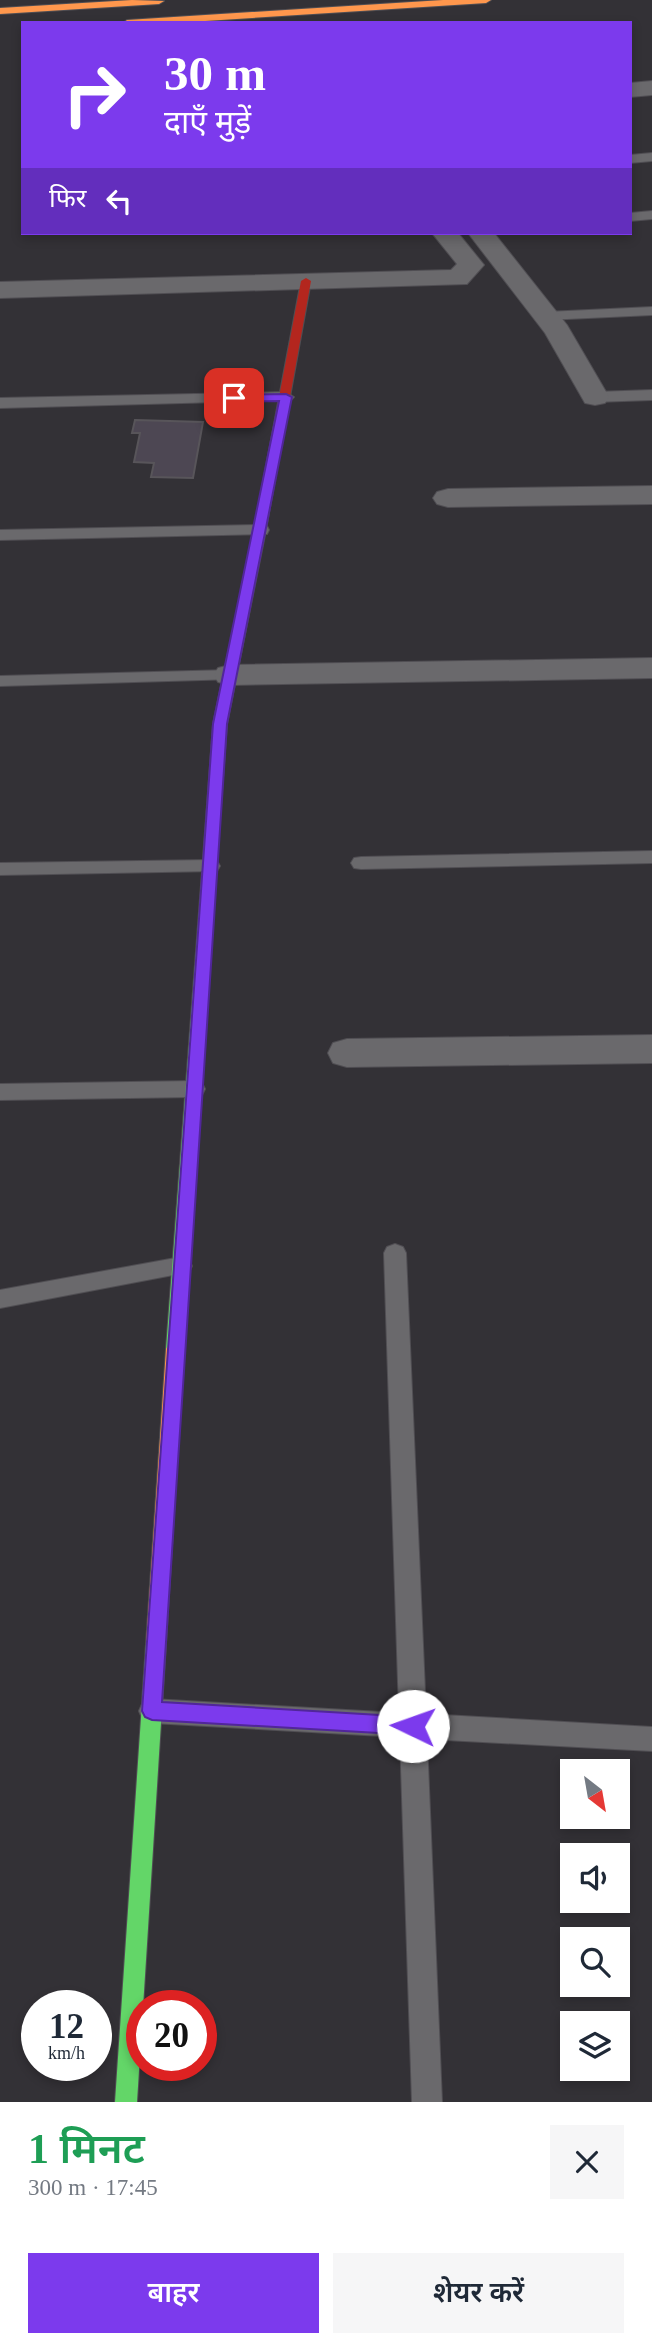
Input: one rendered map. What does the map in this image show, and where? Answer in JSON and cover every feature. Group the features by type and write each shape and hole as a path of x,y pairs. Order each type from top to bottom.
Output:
{"street":[{"path":"0,10 170,0"},
{"path":"154,21 486,0"},
{"path":"632,90 652,88"},
{"path":"0,290 458,278 471,265 447,235"},
{"path":"483,235 546,316 595,397"},
{"path":"126,2102 220,724 261,530 306,281"},
{"path":"448,498 652,495"},
{"path":"230,675 652,668"},
{"path":"347,1053 652,1049"}],"lane":[{"path":"632,159 652,157"},
{"path":"632,217 652,215"},
{"path":"546,316 652,311"},
{"path":"595,397 652,395"},
{"path":"0,403 286,397"},
{"path":"0,535 261,530"},
{"path":"0,681 230,675"},
{"path":"361,863 652,858"},
{"path":"0,869 210,866"},
{"path":"0,1092 194,1089"},
{"path":"395,1253 428,2102"},
{"path":"0,1299 181,1266"},
{"path":"152,1711 652,1739"}],"building":[{"path":"135,420 203,422 193,478 151,477 154,463 134,462 140,433 132,433"}],"traffic: fast":[{"path":"175,1349 208,885"},
{"path":"126,2102 156,1644"}],"traffic: slow":[{"path":"158,21 486,0"},
{"path":"0,11 159,1"},
{"path":"208,885 220,724 259,535"},
{"path":"156,1644 175,1349"}],"traffic: jam":[{"path":"259,535 306,281"}],"route":[{"path":"234,398 286,397 220,724 152,1711 413,1726"}]}
